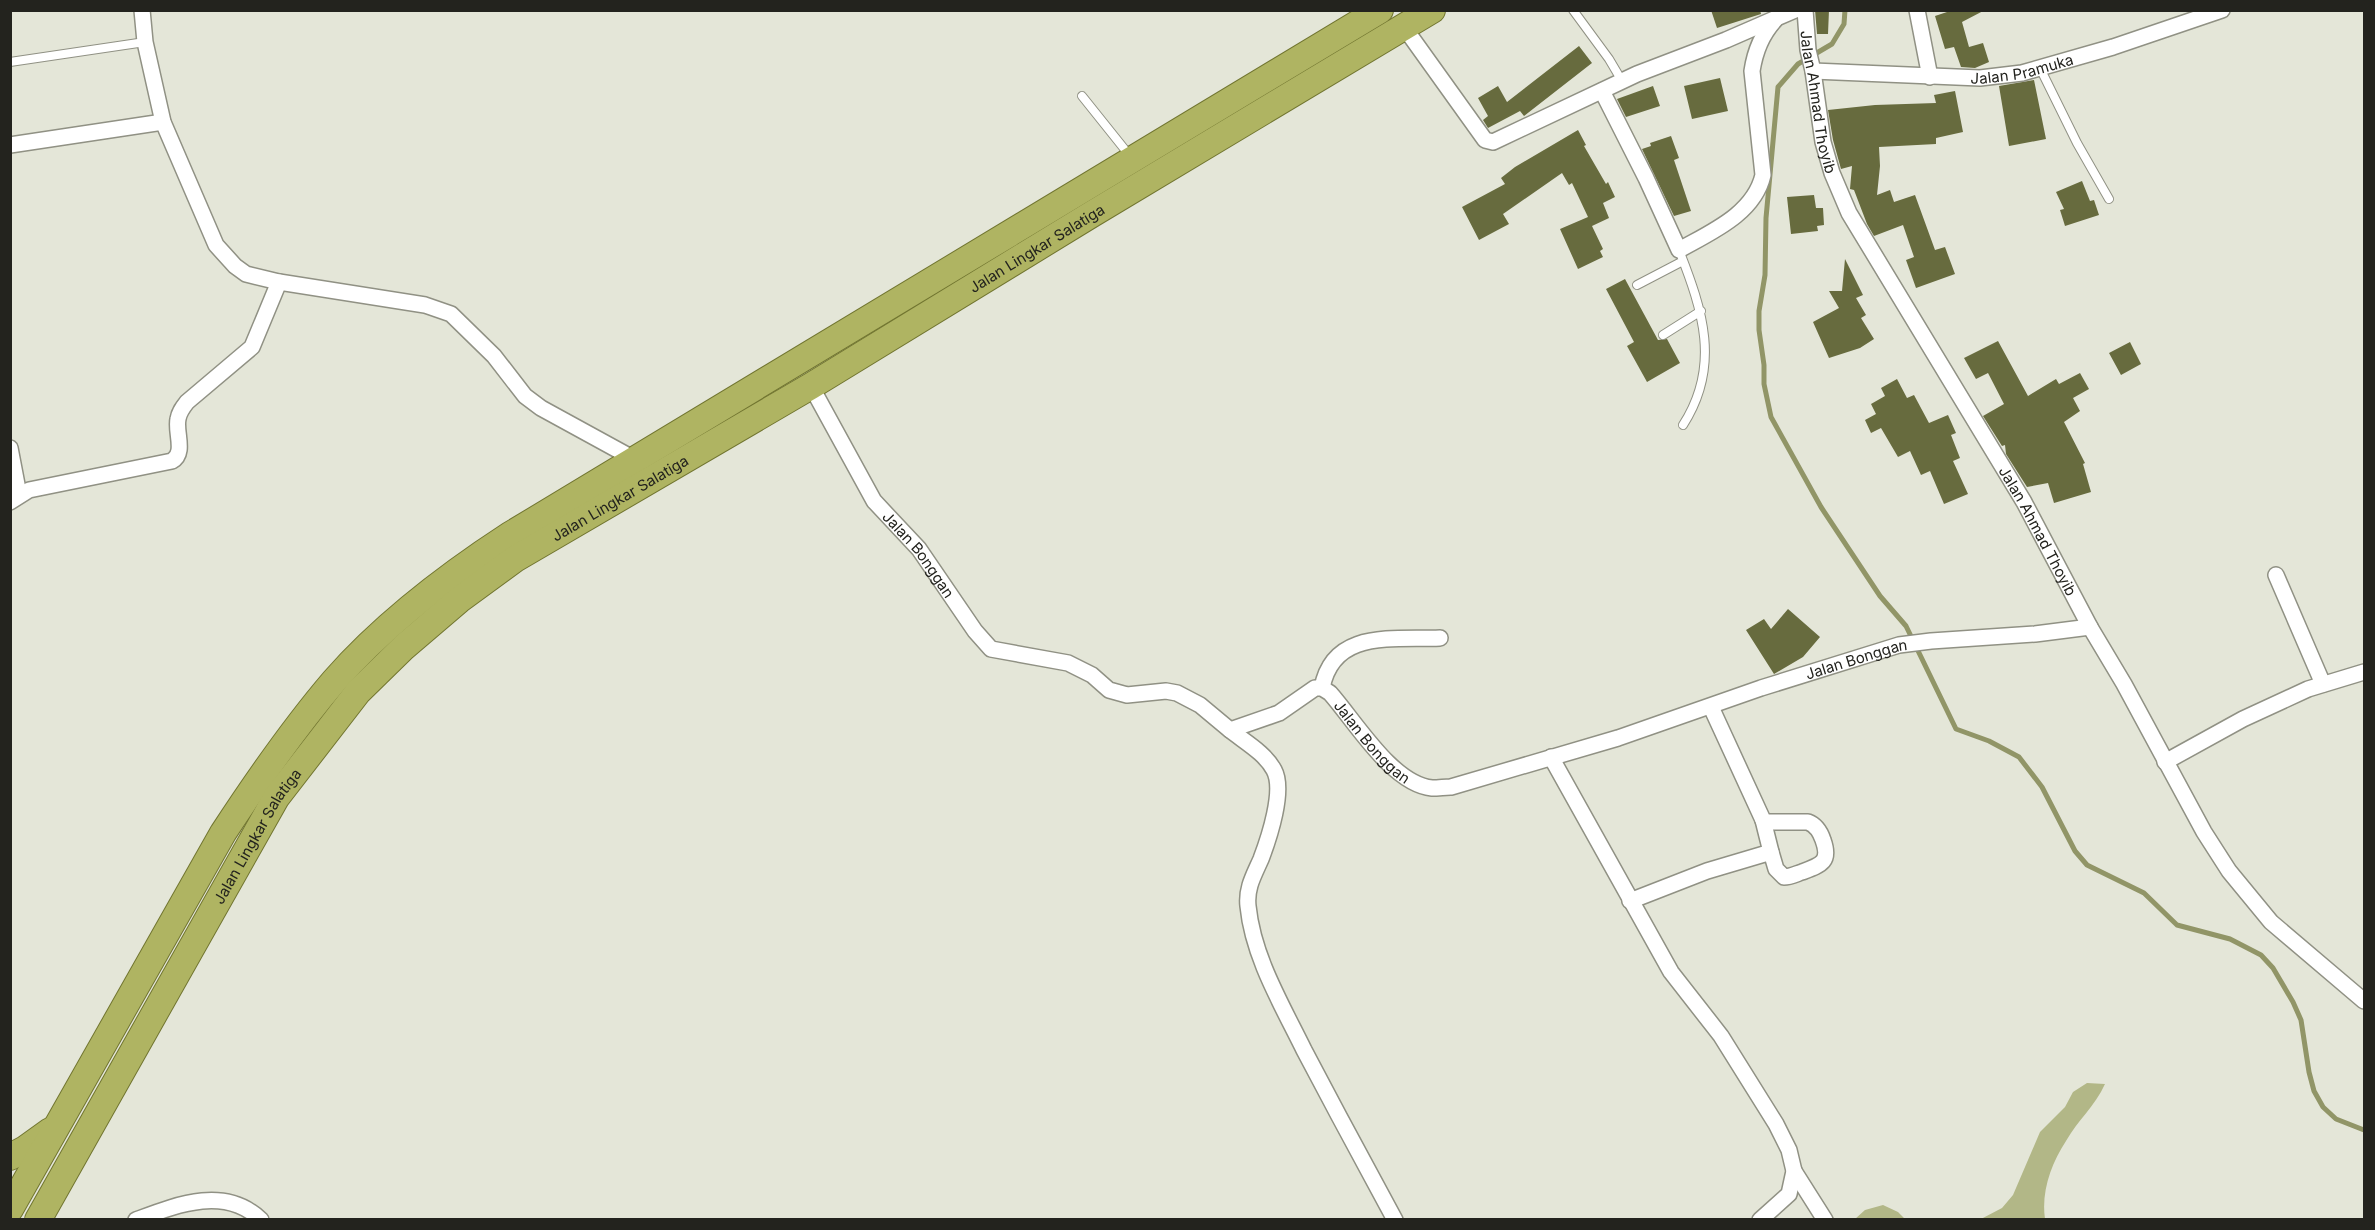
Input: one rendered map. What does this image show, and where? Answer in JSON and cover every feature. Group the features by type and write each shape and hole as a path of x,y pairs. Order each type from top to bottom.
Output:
{"highway":[{"name":"Jalan Lingkar Salatiga","path":"38,1220 276,798 358,692 413,639 459,600 515,559 812,387 1092,214 1432,10"},
{"name":"Jalan Lingkar Salatiga","path":"10,1209 223,833 262,774 335,680 385,630 471,560 1372,13"},
{"path":"713,414 726,436"},
{"path":"10,1157 58,1125"}],"street":[{"path":"142,10 145,42 163,122 216,245 235,266 246,274 279,282 425,305 451,314 494,356 525,396 541,408 636,460"},
{"path":"1404,27 1485,140 1498,141 1622,81 1795,10"},
{"name":"Jalan Ahmad Thoyib","path":"1804,10 1823,142 1832,173 1849,213 2024,502 2090,627 2229,871 2271,922 2364,1001"},
{"path":"1917,10 1930,77"},
{"name":"Jalan Pramuka","path":"1811,60 1930,77 1980,78 2040,68 2113,47 2222,10"},
{"path":"1602,91 1647,178 1681,256 1733,218 1760,190 1763,175 1761,141 1752,71 1754,55 1761,39 1776,19"},
{"path":"10,145 163,122"},
{"path":"10,448 15,499 29,490 172,461 177,458 179,453 177,420 180,411 187,402 252,347 279,282"},
{"name":"Jalan Bonggan","path":"812,387 874,501 919,549 975,631 991,649 1068,663 1092,675 1109,690 1127,695 1166,691 1177,693 1200,705 1230,730 1279,713 1315,688 1322,688 1330,693 1384,758 1416,783 1432,788 1451,787 1618,738 1761,688 1899,645 2035,634 2090,627"},
{"path":"2276,575 2323,684"},
{"path":"1322,688 1324,676 1330,664 1347,648 1362,643 1440,638"},
{"path":"2165,762 2243,719 2323,684 2364,672"},
{"path":"1712,707 1763,820 1776,869 1784,877 1820,865 1827,853 1823,840 1814,825 1808,822 1763,820"},
{"path":"1230,730 1269,762 1275,772 1278,786 1276,808 1261,858 1247,890 1249,913 1256,942 1281,1005 1395,1220"},
{"path":"1551,757 1671,972 1721,1036 1776,1124 1789,1150 1794,1171 1825,1220"},
{"path":"1630,901 1707,871 1771,852"},
{"path":"1760,1220 1789,1194 1794,1171"},
{"path":"136,1220 184,1202 220,1200 243,1206 261,1220"}],"lane":[{"path":"1573,10 1622,81"},
{"path":"10,62 145,42"},
{"path":"2040,68 2069,128 2109,199"},
{"path":"1082,96 1132,160"},
{"path":"1637,285 1681,256 1701,311 1706,339 1705,368 1693,410 1683,425"},
{"path":"1662,334 1701,311"}],"green space":[{"path":"2087,1083 2105,1084 2056,1159 2048,1178 2044,1199 2045,1219 1981,1219 2002,1208 2013,1195 2040,1132 2065,1107 2073,1092"},
{"path":"1883,1205 1898,1212 1905,1219 1855,1219 1865,1210"}],"building":[{"path":"1711,10 1760,10 1761,14 1717,28"},
{"path":"1815,10 1829,10 1828,34 1817,34"},
{"path":"1953,10 1985,10 1962,22 1969,47 1983,43 1989,62 1975,68 1961,67 1954,47 1945,49 1935,16"},
{"path":"1579,46 1592,63 1524,116 1520,111 1488,128 1483,120 1488,116 1478,98 1498,86 1507,102"},
{"path":"1720,78 1728,111 1692,119 1684,86"},
{"path":"2034,80 2046,139 2009,146 1999,86"},
{"path":"1653,86 1660,106 1626,117 1617,99"},
{"path":"1955,91 1963,132 1936,138 1936,144 1879,147 1877,195 1890,190 1894,202 1915,195 1935,250 1945,247 1955,274 1916,288 1906,260 1914,257 1903,225 1874,236 1854,190 1850,189 1852,166 1841,169 1828,110 1875,105 1936,103 1934,95"},
{"path":"1578,130 1586,145 1584,146 1606,184 1608,182 1615,197 1603,203 1609,218 1592,226 1603,249 1600,251 1603,257 1578,269 1560,229 1588,217 1572,183 1569,185 1562,173 1503,214 1509,224 1479,240 1462,207 1505,184 1501,178 1515,167"},
{"path":"1671,136 1679,158 1674,160 1691,211 1674,216 1642,149 1651,146 1650,143"},
{"path":"2082,181 2090,201 2094,200 2099,215 2065,226 2060,210 2064,209 2056,192"},
{"path":"1814,195 1816,208 1823,208 1824,225 1817,226 1818,231 1791,234 1787,197"},
{"path":"1845,259 1863,295 1856,298 1866,315 1861,318 1874,339 1860,348 1829,358 1813,322 1839,308 1829,291 1842,291"},
{"path":"1625,279 1658,340 1667,339 1680,363 1647,382 1627,346 1634,342 1606,289"},
{"path":"1998,341 2028,396 2056,379 2059,384 2080,373 2089,389 2073,398 2080,411 2064,422 2085,463 2083,464 2091,492 2054,503 2048,483 2027,487 2006,454 2005,445 2002,446 1983,416 2004,404 1988,373 1976,379 1964,358"},
{"path":"2130,342 2141,364 2121,375 2109,353"},
{"path":"1897,379 1907,398 1914,395 1929,423 1948,415 1956,433 1951,435 1960,458 1953,461 1968,494 1944,504 1930,471 1921,475 1910,451 1898,457 1881,428 1871,433 1865,420 1876,414 1871,404 1885,396 1881,388"},
{"path":"1788,609 1820,637 1803,657 1774,674 1746,630 1764,619 1771,629"}],"waterway":[{"path":"1845,10 1844,24 1832,44 1798,64 1778,87 1766,218 1765,275 1759,311 1764,384 1771,417 1821,507 1880,596 1906,626 1956,729 1989,741 2019,757 2042,787 2075,851 2087,865 2144,893 2177,925 2230,939 2261,955 2273,968 2301,1020 2309,1072 2314,1091 2323,1107 2336,1119 2364,1130"}]}
